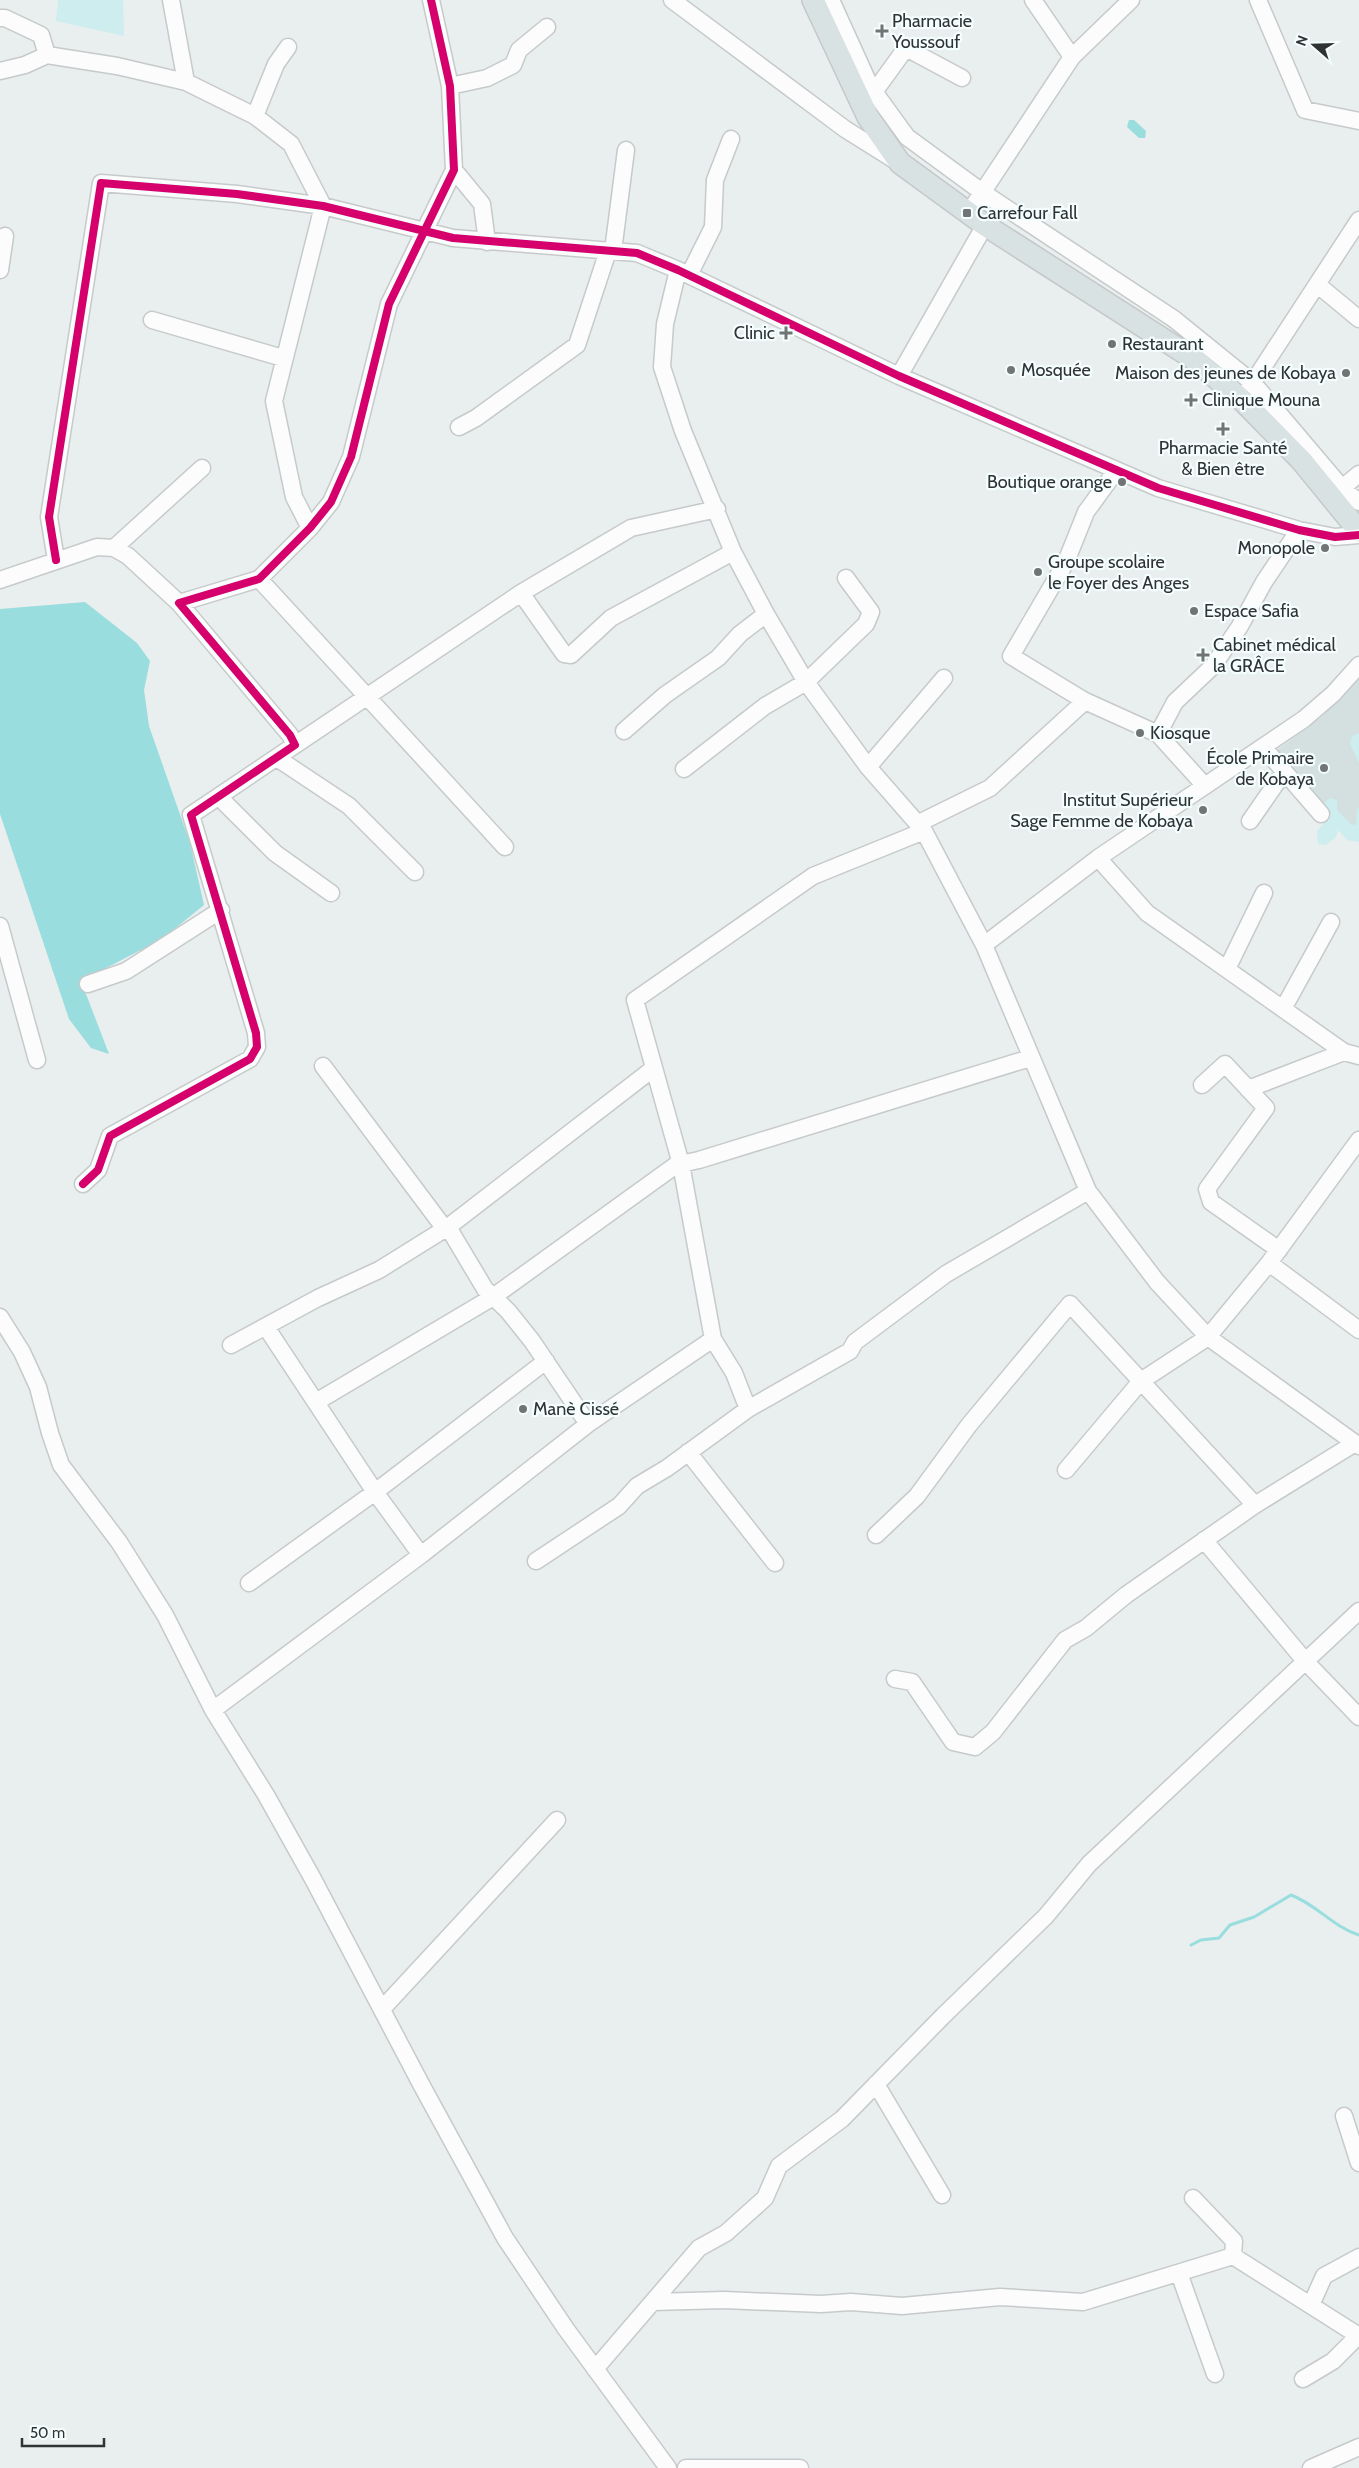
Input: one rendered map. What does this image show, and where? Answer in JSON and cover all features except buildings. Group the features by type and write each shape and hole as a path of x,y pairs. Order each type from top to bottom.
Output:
{"main road":[{"path":"813,0 861,78 868,117 900,163 976,220 1194,359 1242,400 1301,460 1359,531"}],"street":[{"path":"171,0 186,82"},
{"path":"179,603 259,579 310,528 330,502 351,457 389,304 454,170 450,86 431,0"},
{"path":"672,0 845,129 900,163"},
{"path":"831,0 861,78 906,137 982,192 1174,319 1253,383 1342,488 1359,502"},
{"path":"1033,0 1072,57"},
{"path":"899,376 976,220 982,192 1072,57 1131,0"},
{"path":"1258,0 1305,110 1359,121"},
{"path":"0,18 5,18 41,35 47,54"},
{"path":"450,86 487,78 513,65 519,50 547,27"},
{"path":"255,116 276,64 288,47"},
{"path":"861,78 877,88 906,48 962,78"},
{"path":"0,71 25,64 47,54 117,66 186,82 255,116 291,144 323,206 292,333 283,358 274,401 294,497 310,528"},
{"path":"731,140 715,180 713,227 684,272 664,324 662,367 683,431 717,509 733,552 766,614 806,682 868,767 922,827 984,945 1030,1058 1088,1191 1157,1282 1208,1337 1357,1444 1255,1505 1126,1595 1086,1628 1065,1640 993,1732 975,1747 953,1742 912,1682 895,1679"},
{"path":"458,427 476,418 577,345 610,251 626,150"},
{"path":"454,170 482,204 487,242"},
{"path":"56,560 49,517 101,183 237,194 323,206 453,238 637,253 684,272 899,376 1158,488 1299,530 1335,537 1359,535"},
{"path":"1242,400 1359,220"},
{"path":"0,270 5,236"},
{"path":"1318,284 1359,319"},
{"path":"152,320 283,358"},
{"path":"114,548 202,468"},
{"path":"1114,469 1110,479 1086,512 1066,562 1011,656 1085,701 1158,734 1205,786"},
{"path":"1342,488 1359,474"},
{"path":"83,1184 98,1170 110,1136 250,1060 257,1047 256,1033 221,910 192,820 192,815 196,810 219,797 521,593 630,528 717,509"},
{"path":"1158,734 1175,702 1213,666 1240,626 1264,582 1299,530"},
{"path":"0,580 97,547 114,548 128,556 179,603 290,735 296,745"},
{"path":"521,593 564,654 571,655 611,618 733,552"},
{"path":"684,769 765,706 806,682 866,624 870,612 846,578"},
{"path":"259,579 505,847"},
{"path":"624,730 665,695 718,658 740,634 766,614"},
{"path":"984,945 1098,858 1304,720 1333,694 1359,665"},
{"path":"868,767 944,678"},
{"path":"748,1409 734,1373 713,1339 681,1164 635,1000 813,876 922,827 990,788 1085,701"},
{"path":"1264,748 1321,814"},
{"path":"277,758 349,806 415,872"},
{"path":"1250,821 1284,772"},
{"path":"219,797 276,854 331,893"},
{"path":"1098,858 1147,913 1283,1009 1352,1054"},
{"path":"1227,969 1264,893"},
{"path":"88,984 126,971 221,910"},
{"path":"1283,1009 1331,922"},
{"path":"0,926 37,1060"},
{"path":"1248,1089 1352,1054"},
{"path":"316,1402 493,1297 676,1165 699,1160 1030,1058"},
{"path":"1202,1084 1225,1064 1266,1108 1207,1189 1211,1202 1359,1330"},
{"path":"323,1066 446,1228 484,1289 508,1311 546,1361 588,1424"},
{"path":"230,1345 318,1298 380,1270 446,1228 654,1068"},
{"path":"1066,1470 1141,1381 1208,1337 1274,1257 1359,1140"},
{"path":"536,1561 619,1506 637,1486 667,1468 748,1409 850,1351 855,1342 946,1274 1088,1191"},
{"path":"876,1535 917,1496 969,1425 1070,1304 1255,1505"},
{"path":"0,1317 22,1352 38,1387 61,1465 144,1578 213,1710 271,1803 505,2238 595,2369 668,2468"},
{"path":"266,1327 374,1492 421,1555"},
{"path":"213,1710 421,1555 588,1424 713,1339"},
{"path":"249,1583 374,1492 546,1361"},
{"path":"688,1452 774,1563"},
{"path":"1204,1540 1306,1662 1359,1717"},
{"path":"595,2369 699,2248 726,2233 765,2198 779,2166 842,2119 1046,1916 1089,1864 1359,1611"},
{"path":"382,2009 558,1820"},
{"path":"876,2084 942,2196"},
{"path":"1344,2116 1359,2163"},
{"path":"1193,2198 1234,2241 1233,2256"},
{"path":"652,2302 724,2300 822,2304 851,2302 902,2306 1000,2297 1083,2302 1233,2256 1359,2336 1333,2361 1304,2379"},
{"path":"1311,2304 1324,2276 1359,2256"},
{"path":"1179,2273 1215,2374"},
{"path":"1311,2468 1359,2447"},
{"path":"686,2468 800,2468"}],"shaded area":[{"path":"58,0 123,0 124,36 56,21"},
{"name":"École Primaire de Kobaya","path":"1359,670 1358,842 1302,785 1277,750 1323,716"},
{"path":"1359,733 1359,763 1350,744 1352,736"},
{"path":"1330,798 1337,800 1337,810 1351,824 1356,826 1359,807 1359,842 1347,840 1338,830 1336,837 1326,845 1318,844 1317,831 1323,824 1319,808"}],"water":[{"path":"1129,120 1134,120 1146,131 1145,138 1139,138 1127,127"},
{"path":"85,602 137,643 150,661 144,690 149,726 190,843 204,905 162,939 81,981 109,1054 91,1048 69,1019 0,814 0,609"}],"waterway":[{"path":"1191,1945 1201,1940 1219,1938 1230,1925 1254,1917 1291,1895 1309,1904 1341,1927 1359,1935"}],"cycle path":[{"path":"83,1184 98,1170 110,1136 250,1059 257,1047 256,1033 191,815 295,745 290,735 179,603 259,579 310,528 331,502 351,457 389,304 454,170 450,86 431,0"},
{"path":"56,560 49,517 101,183 237,194 323,206 453,238 637,253 678,270 899,376 1158,488 1299,530 1335,537 1359,535"}],"place":[{"name":"Pharmacie Youssouf","path":"882,31"},
{"name":"Carrefour Fall","path":"967,213"},
{"name":"Clinic","path":"786,333"},
{"name":"Restaurant","path":"1112,344"},
{"name":"Mosquée","path":"1011,370"},
{"name":"Maison des jeunes de Kobaya","path":"1346,373"},
{"name":"Clinique Mouna","path":"1191,400"},
{"name":"Pharmacie Santé & Bien être","path":"1223,429"},
{"name":"Boutique orange","path":"1122,482"},
{"name":"Monopole","path":"1325,548"},
{"name":"Groupe scolaire le Foyer des Anges","path":"1038,572"},
{"name":"Espace Safia","path":"1194,611"},
{"name":"Cabinet médical la GRÂCE","path":"1203,655"},
{"name":"Kiosque","path":"1140,733"},
{"name":"École Primaire de Kobaya","path":"1324,768"},
{"name":"Institut Supérieur Sage Femme de Kobaya","path":"1203,810"},
{"name":"Manè Cissé","path":"523,1409"}]}
